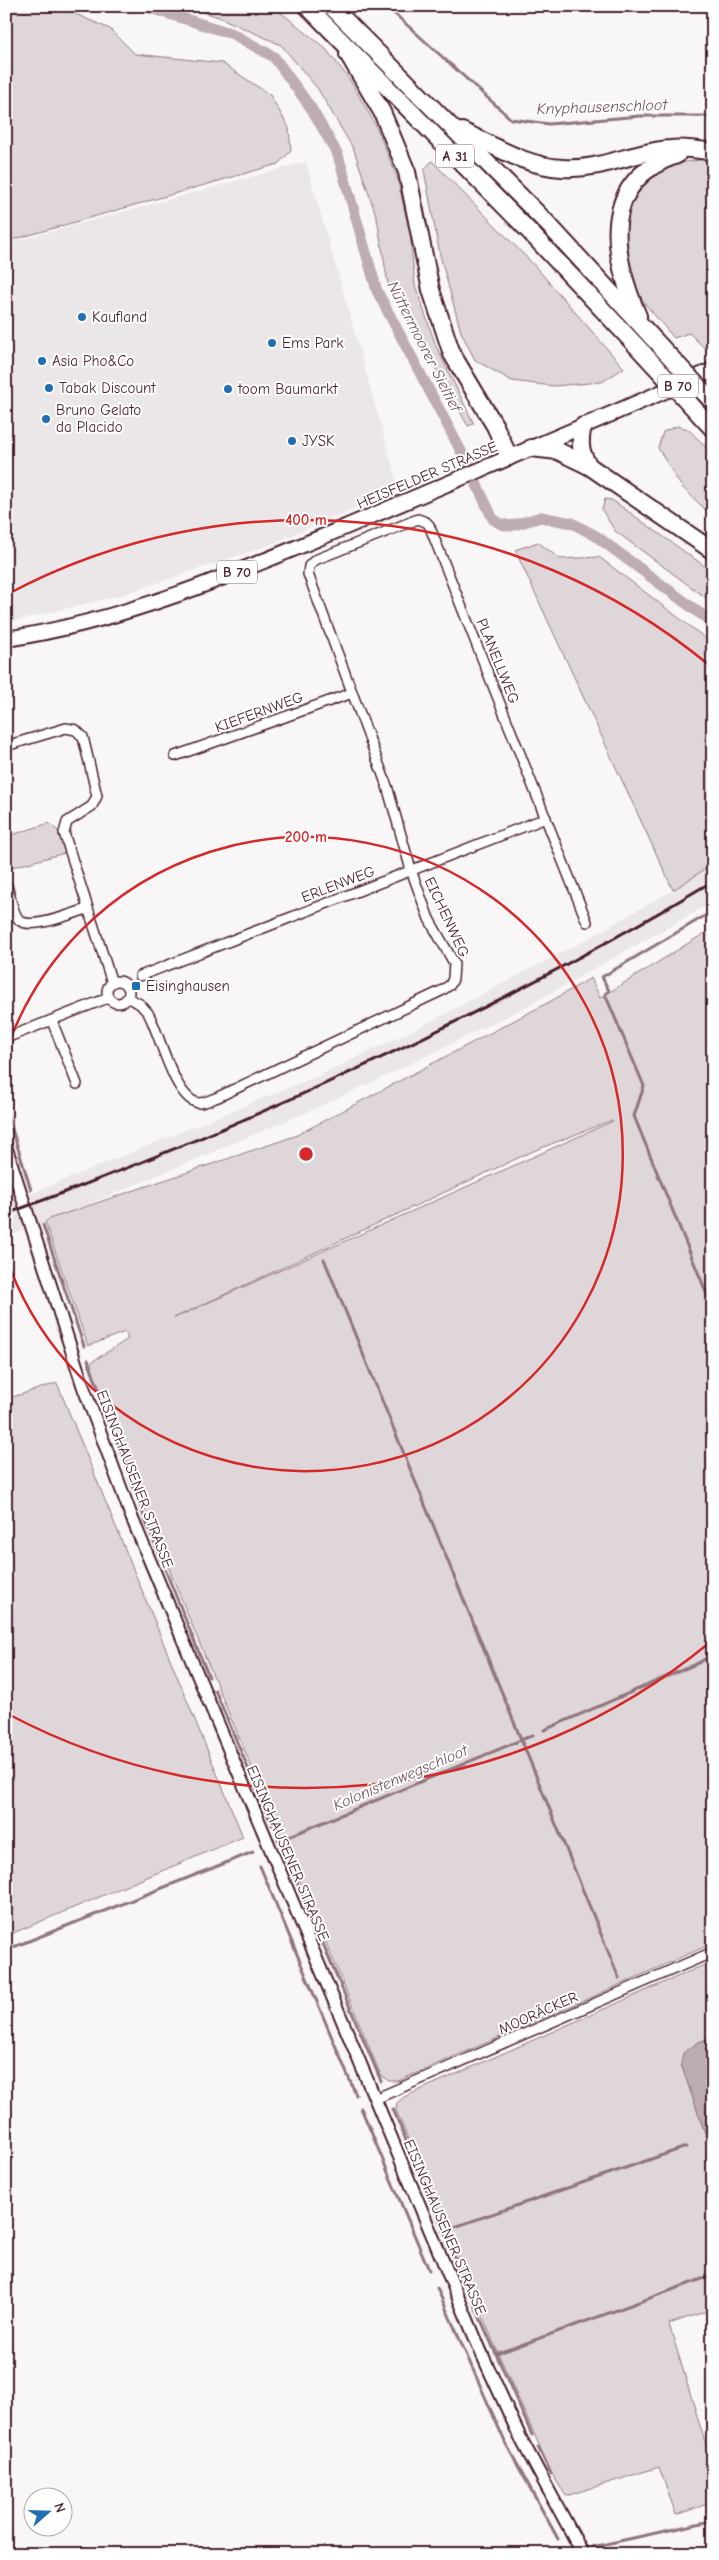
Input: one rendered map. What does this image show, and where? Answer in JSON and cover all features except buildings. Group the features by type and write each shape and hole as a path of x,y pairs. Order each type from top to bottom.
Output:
{"highway":[{"name":"A 31","path":"306,6 341,39 530,231 713,429"},
{"name":"A 31","path":"331,6 547,223 713,402"},
{"path":"341,39 351,61 382,112 404,163 414,199 432,290 452,354 496,426 509,457"},
{"path":"453,127 516,158 541,166 563,168 598,166 662,150 693,149 713,152"},
{"path":"641,325 629,294 617,253 616,228 619,214 627,194 642,174 659,162 693,149"},
{"path":"583,426 579,442 582,455 589,466"},
{"path":"531,448 558,451 589,466 713,552"}],"main road":[{"name":"HEISFELDER STRASSE","path":"6,640 51,633 194,588 272,558 713,370"}],"street":[{"name":"PLANELLWEG","path":"315,560 415,520 426,522 587,922"},
{"name":"EICHENWEG","path":"128,998 140,1004 151,1018 183,1093 198,1103 218,1098 441,991 450,985 454,976 453,958 429,918 411,870 387,786 308,574 309,566 315,560"},
{"name":"KIEFERNWEG","path":"175,756 352,693"},
{"path":"6,746 66,728 76,730 83,738 97,796 92,806 67,822 64,833 112,983"},
{"name":"ERLENWEG","path":"140,976 546,818"},
{"path":"6,883 17,917 28,924 37,924 87,909"},
{"path":"120,981 126,984 129,991 128,998 118,1004 108,998 107,991 112,983 120,981"},
{"path":"6,1038 108,998"},
{"path":"52,1020 77,1084"},
{"name":"EISINGHAUSENER STRASSE","path":"6,1147 59,1315 119,1485 189,1658 500,2395 548,2493 583,2554"},
{"name":"MOORÄCKER","path":"375,2099 713,1952"}],"shaded area":[{"path":"6,6 57,6 110,29 135,54 222,63 270,95 289,128 291,151 278,164 12,240 6,239"},
{"path":"181,6 273,6 326,49 350,80 376,126 397,177 410,233 415,285 436,346 474,424 468,426 388,284 377,218 354,150 318,89 281,45 219,17"},
{"path":"713,158 713,354 711,354 689,333 674,338 646,305 632,284 622,217 644,181 671,164"},
{"path":"432,161 533,264 624,368 602,382 553,386 512,381 475,360 461,332 440,255 424,170"},
{"path":"306,162 399,489 264,547 118,596 6,623 6,244"},
{"path":"677,426 688,429 713,454 713,517 681,486 658,448 663,432"},
{"path":"605,499 612,500 713,572 713,603 615,531 602,510"},
{"path":"538,542 560,559 599,557 713,644 713,793 707,795 713,812 713,864 673,890 515,550"},
{"path":"49,823 59,832 65,853 9,868 6,837"},
{"path":"713,864 713,902 529,1005 388,1075 307,1112 6,1237 6,1204 320,1075 428,1023 582,942 673,890"},
{"path":"713,928 713,1943 398,2081 389,2081 381,2076 195,1632 90,1363 128,1339 125,1332 88,1346 45,1222 49,1219 295,1136 591,978 600,998","holes":["613,1121 174,1318 531,1152"]},
{"path":"57,1383 243,1837 6,1936 6,1399"},
{"path":"713,1961 713,2037 699,2042 681,2064 713,2156 713,2309 669,2324 713,2468 713,2502 676,2515 659,2467 566,2496 552,2474 498,2353 396,2110 397,2103 404,2097"},
{"path":"713,2037 713,2156 681,2064 683,2053 699,2042"}],"waterway":[{"name":"Nüttermoorer Sieltief","path":"144,6 233,34 274,57 311,108 338,155 377,291 461,451 493,519 501,524 511,526 541,517 572,523 596,536 713,623"},
{"name":"Knyphausenschloot","path":"386,6 511,119 549,124 640,116 713,116"},
{"name":"Kolonistenwegschloot","path":"713,911 602,977 609,991 605,994 644,1086 634,1116 713,1309"},
{"path":"6,1110 31,1190"},
{"path":"43,1225 84,1346"},
{"path":"324,1259 619,1978"},
{"path":"88,1360 147,1525 209,1677"},
{"name":"Kolonistenwegschloot","path":"544,1730 700,1662 713,1654"},
{"path":"215,1690 272,1825"},
{"name":"Kolonistenwegschloot","path":"278,1841 533,1735"},
{"path":"279,1840 283,1848"},
{"name":"Kolonistenwegschloot","path":"6,1950 253,1852"},
{"path":"289,1863 381,2081"},
{"path":"260,1866 356,2095"},
{"path":"361,2108 429,2270"},
{"path":"393,2109 467,2287"},
{"path":"443,2231 686,2147"},
{"path":"496,2354 713,2275"},
{"path":"437,2288 505,2442 558,2539"},
{"path":"473,2302 532,2435"},
{"path":"538,2447 551,2474"},
{"path":"592,2547 711,2521"}],"railway":[{"path":"6,1214 189,1143 367,1064 455,1022 542,977 713,881"}],"place":[{"name":"Kaufland","path":"82,317"},
{"name":"Ems Park","path":"272,343"},
{"name":"Asia Pho&Co","path":"42,361"},
{"name":"Tabak Discount","path":"49,388"},
{"name":"toom Baumarkt","path":"228,389"},
{"name":"Bruno Gelato da Placido","path":"46,419"},
{"name":"JYSK","path":"292,441"},
{"name":"Eisinghausen","path":"136,986"}]}
